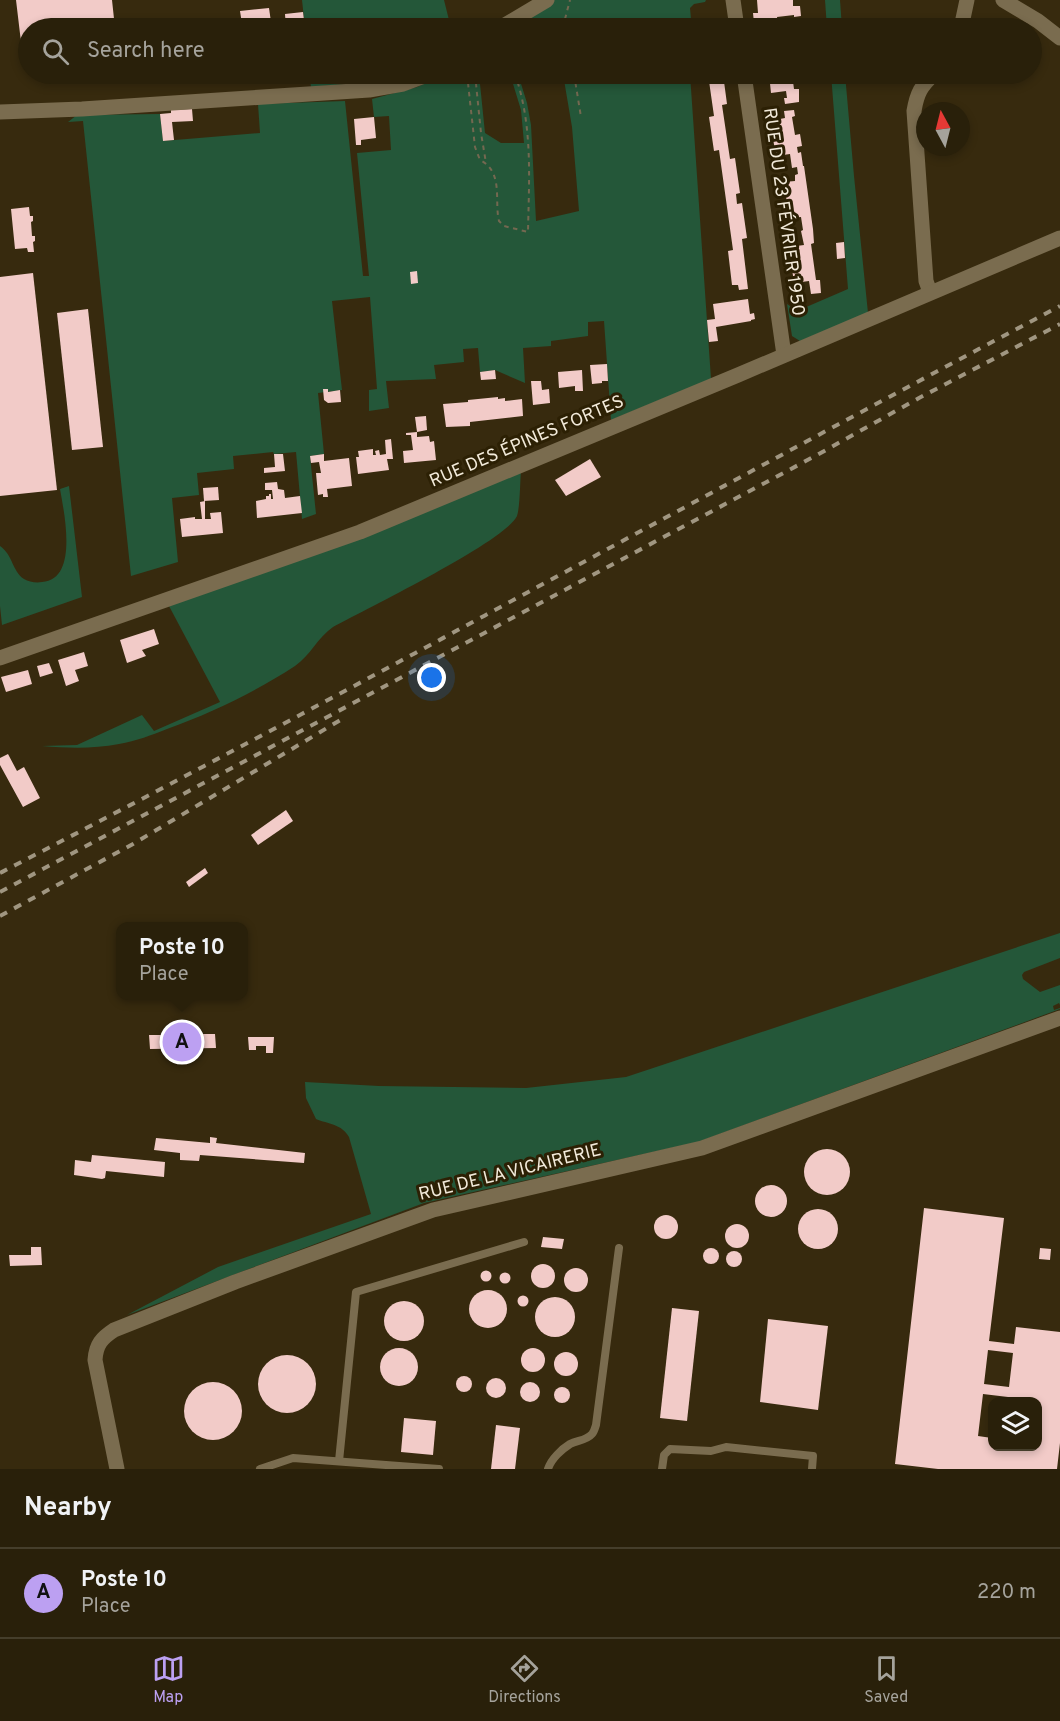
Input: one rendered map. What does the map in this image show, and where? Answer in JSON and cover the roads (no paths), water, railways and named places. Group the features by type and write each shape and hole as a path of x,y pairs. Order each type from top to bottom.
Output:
{"street":[{"path":"517,18 547,0"},
{"path":"733,0 736,18"},
{"path":"963,18 967,0"},
{"path":"1003,0 1033,18"},
{"path":"1042,24 1060,38"},
{"path":"0,112 82,109 369,90 403,84"},
{"name":"RUE DU 23 FÉVRIER 1950","path":"745,84 784,355"},
{"path":"924,84 917,95 914,111 926,281 930,292"},
{"name":"RUE DES ÉPINES FORTES","path":"0,658 360,532 1060,238"},
{"name":"RUE DE LA VICAIRERIE","path":"117,1469 95,1360 100,1341 121,1326 433,1210 702,1148 1060,1018"}],"lane":[{"path":"339,1461 356,1292 524,1242"},
{"path":"548,1469 562,1450 592,1434 596,1425 619,1248"},
{"path":"662,1469 664,1455 670,1449 711,1451 726,1447 813,1456 812,1469"},
{"path":"260,1469 293,1458 438,1469"}],"railway":[{"path":"0,873 266,733 1060,306"},
{"path":"0,892 1060,324"},
{"path":"0,916 133,844 342,719"}],"place":[{"name":"Poste 10","path":"182,1042"}]}
